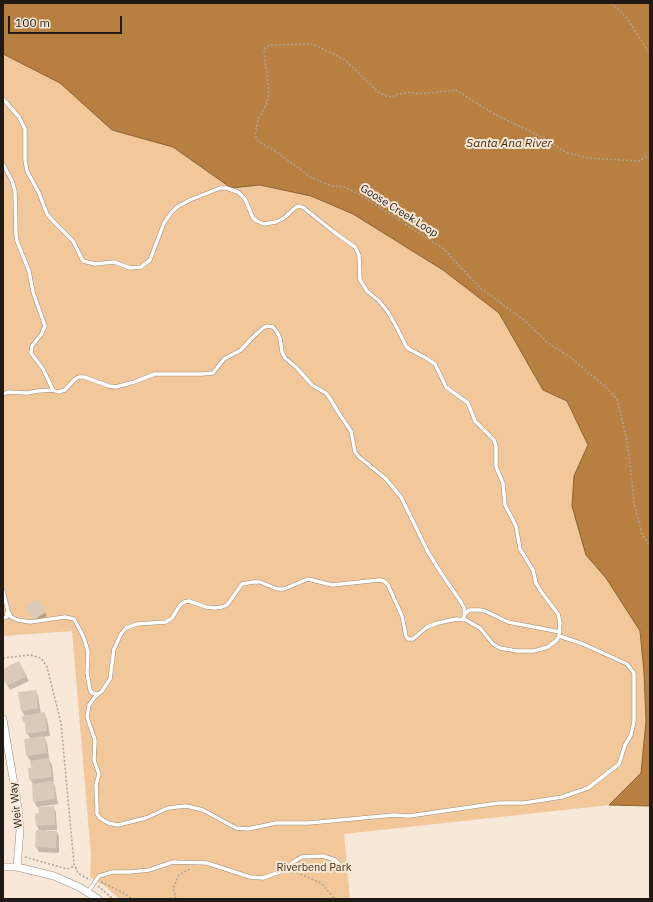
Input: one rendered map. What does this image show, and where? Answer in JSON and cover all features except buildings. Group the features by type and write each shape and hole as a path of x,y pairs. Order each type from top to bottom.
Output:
{"street":[{"name":"Weir Way","path":"3,719 18,808 20,830 17,867"},
{"path":"3,867 17,867 54,876 88,892 98,899"}],"lane":[{"path":"3,99 19,117 25,129 25,160 27,171 39,193 47,214 73,241 83,261 95,264 114,262 130,268 141,267 150,260 164,223 171,213 176,208 190,200 220,188 226,188 238,192 245,199 253,218 257,221 264,224 276,222 284,218 296,207 300,206 355,246 359,256 360,280 367,290 388,312 406,346 409,350 435,364 446,387 468,403 471,407 475,421 494,440 496,446 496,467 503,483 505,505 516,526 520,549 533,570 536,583 558,614 560,622 559,634 552,644 541,650 527,652 508,650 493,644 480,628 463,619 438,622 427,627 413,639 408,639 402,616 388,585 384,581 332,585 308,579 284,589 277,589 260,582 248,582 242,584 227,605 222,607 206,607 189,601 180,605 172,618 166,622 137,624 126,628 117,640 114,649 110,679 107,685 89,705 87,716 94,734 94,760 99,774 96,785 97,814 100,818 113,824 122,824 138,820 168,808 181,806 198,808 236,828 248,829 276,823 309,823 394,815 409,816 499,803 524,803 562,797 591,786 619,764 625,745 634,728 634,673 627,664 559,634 508,622 485,611 469,610 463,619"},
{"path":"3,164 12,181 15,191 17,241 29,271 33,292 44,326 41,335 32,346 31,353 43,369 53,390"},
{"path":"3,394 8,392 27,393 53,390 58,392 65,390 75,379 79,377 84,377 116,387 155,374 213,373 224,359 241,350 263,328 267,326 272,327 280,338 282,352 285,358 296,367 312,385 326,393 331,400 351,431 355,452 385,478 401,497 424,545 440,573 461,602 465,614"},
{"path":"3,591 11,617 18,620 30,622 65,617 74,619 83,636 88,651 87,673 90,690 92,693 98,694"},
{"path":"3,598 8,613 7,617 3,618"},
{"path":"88,892 99,876 113,872 149,870 173,862 207,863 250,877 263,878 285,870 293,862 302,857 323,856 335,860 345,870"}],"path":[{"path":"612,3 627,18 650,54"},
{"name":"Goose Creek Loop","path":"650,154 639,161 588,158 565,152 546,139 494,114 456,90 419,94 410,92 392,97 386,96 378,92 345,60 313,44 270,45 265,48 264,53 269,90 267,103 258,120 255,135 259,142 274,150 312,178 332,186 344,188 357,193 444,249 480,288 524,320 547,342 595,377 617,399 626,436 634,504 642,534 650,546"},
{"path":"3,658 30,655 42,658 47,667 61,723 74,864 78,873 94,883 113,899"},
{"path":"18,855 67,868 75,866"},
{"path":"176,899 173,888 179,875 193,867"},
{"path":"281,872 293,871 321,883 335,899"},
{"path":"101,882 122,892 132,899"}],"green space":[{"name":"Riverbend Park","path":"3,52 5,55 60,83 112,130 173,147 230,188 260,185 311,196 353,214 443,270 499,313 543,390 567,401 589,445 574,476 586,555 606,578 640,631 644,672 646,721 641,773 609,805 344,834 350,899 119,899 105,886 90,877 91,856 72,631 3,636"}],"water":[{"name":"Santa Ana River","path":"3,3 650,3 650,806 609,805 641,773 646,721 644,672 640,631 606,578 586,555 572,506 574,476 588,445 567,401 543,390 499,313 443,270 353,214 311,196 260,185 231,188 173,147 112,130 60,83 5,55 3,52"}]}
